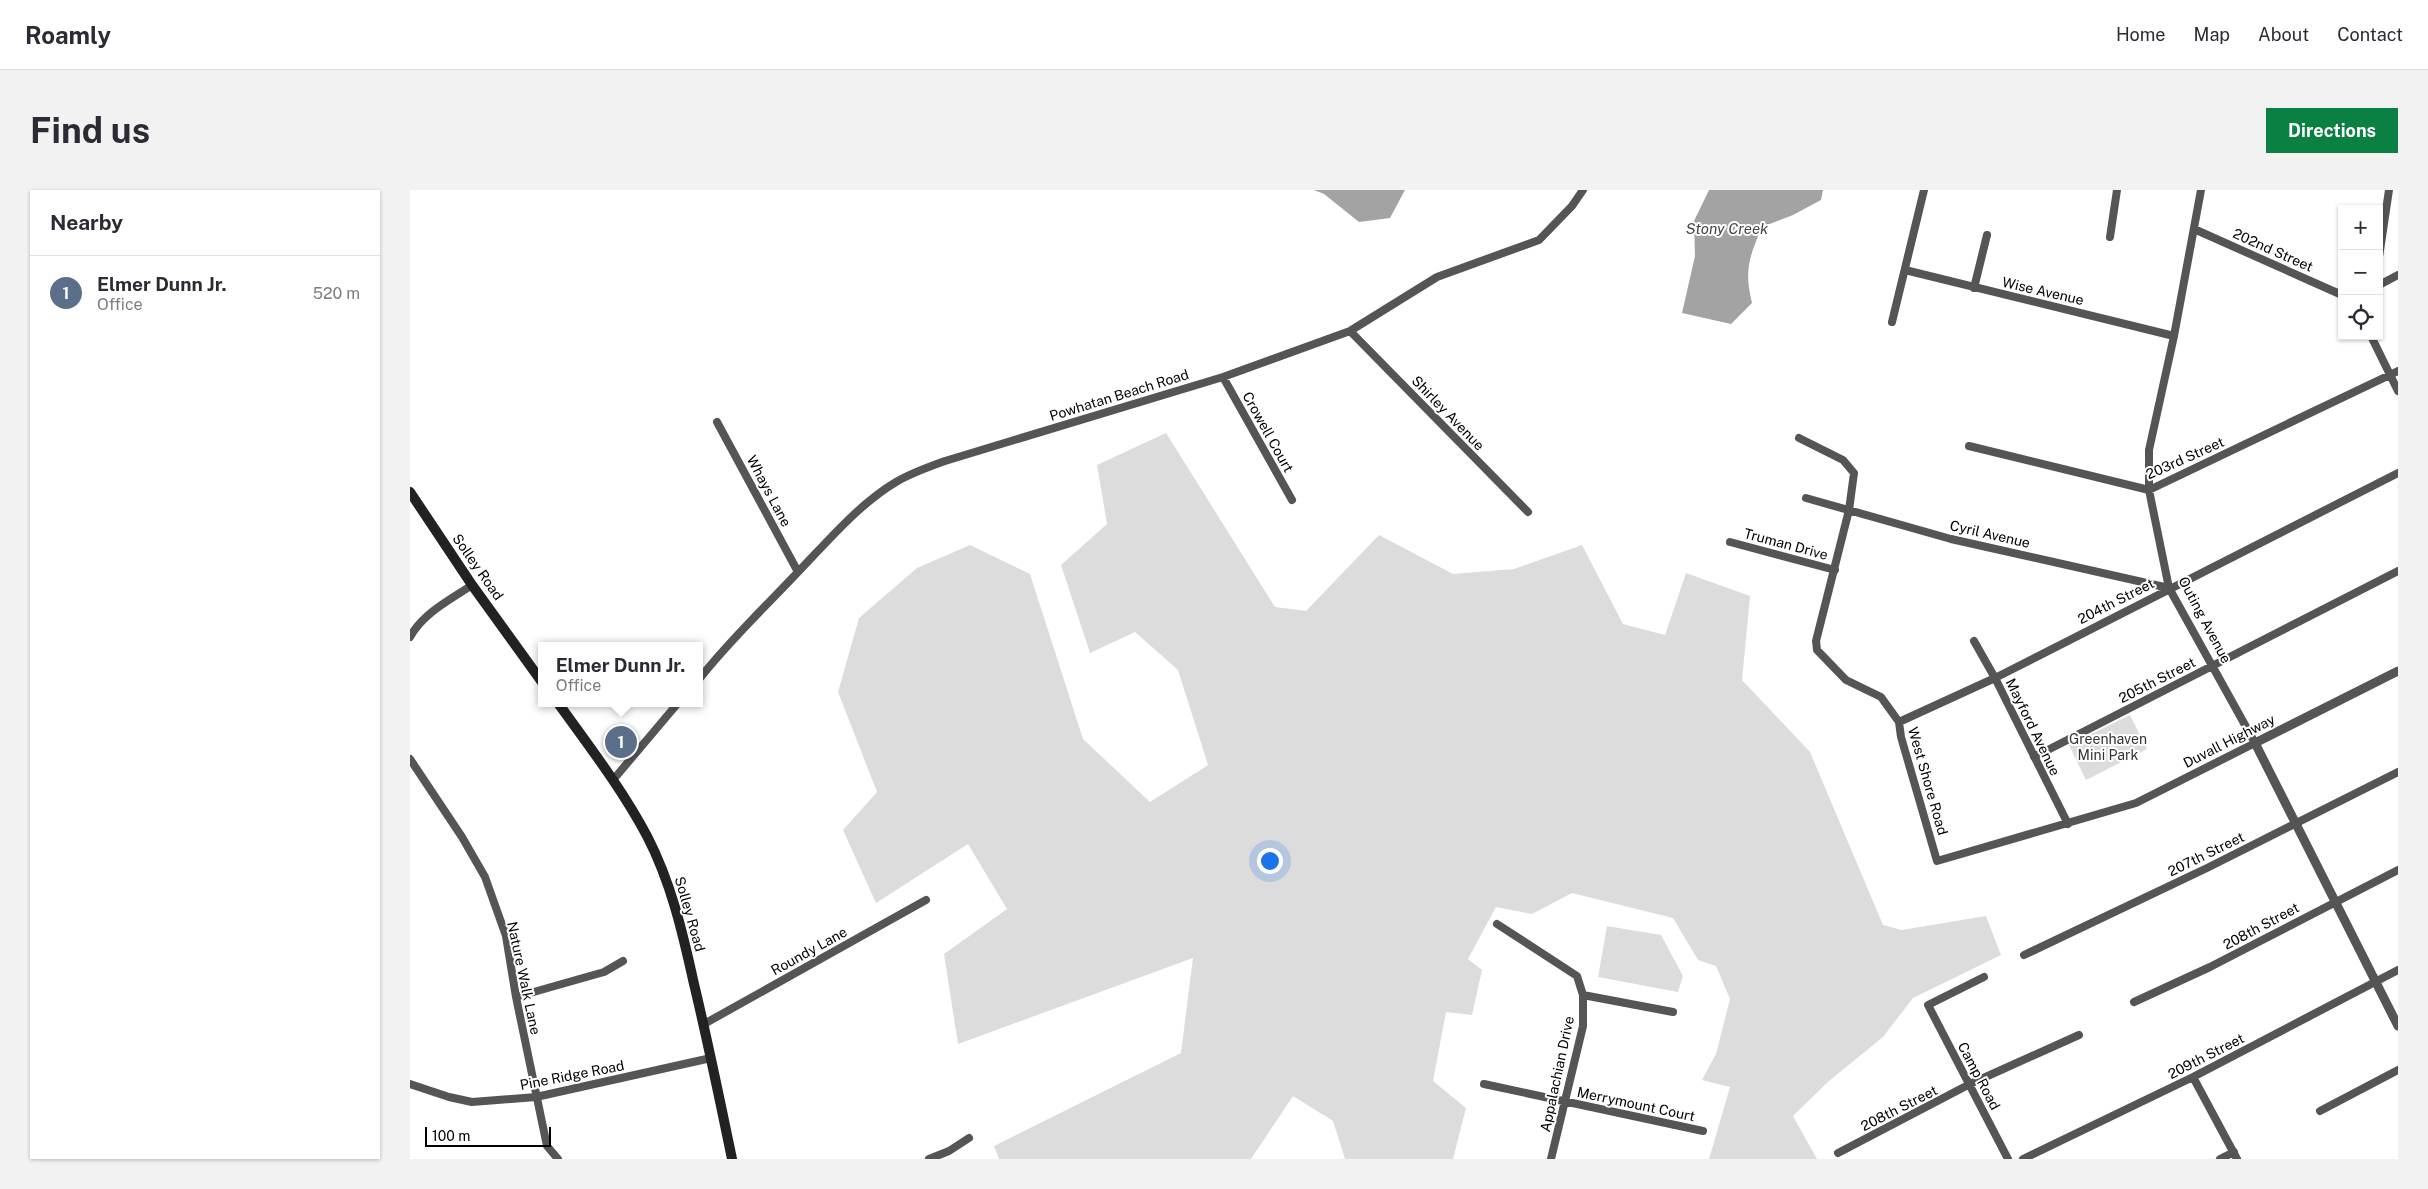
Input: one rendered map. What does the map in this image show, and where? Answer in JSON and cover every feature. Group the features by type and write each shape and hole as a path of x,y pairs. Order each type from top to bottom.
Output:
{"main road":[{"name":"Solley Road","path":"410,492 472,585 538,676"},
{"name":"Solley Road","path":"561,707 613,780 647,836 660,864 679,919 704,1024 732,1159"}],"street":[{"name":"Powhatan Beach Road","path":"703,674 718,654 798,572 881,492 910,474 945,461 1014,442 1113,409 1223,377 1350,331 1437,277 1539,240 1572,206 1582,190"},
{"path":"1892,322 1924,190"},
{"path":"2110,237 2117,190"},
{"name":"Outing Avenue","path":"2201,190 2174,336 2148,450 2149,490 2170,588 2214,665 2255,743 2398,1026"},
{"path":"2380,250 2389,190"},
{"name":"202nd Street","path":"2194,229 2338,293"},
{"path":"1974,288 1987,235"},
{"name":"Wise Avenue","path":"1905,270 2174,336"},
{"path":"2383,283 2398,275"},
{"name":"Shirley Avenue","path":"1350,331 1528,512"},
{"path":"2373,340 2398,391"},
{"name":"203rd Street","path":"1968,446 2149,490 2398,371"},
{"name":"Crowell Court","path":"1223,377 1292,500"},
{"name":"Whays Lane","path":"718,422 798,572"},
{"name":"West Shore Road","path":"1799,438 1843,460 1854,473 1849,510 1816,641 1817,650 1846,680 1882,697 1899,722 1901,737 1937,860 2068,824"},
{"name":"204th Street","path":"1899,722 1995,678 2398,473"},
{"name":"Cyril Avenue","path":"1806,498 1951,539 2170,588"},
{"name":"Truman Drive","path":"1730,542 1835,570"},
{"name":"205th Street","path":"2034,757 2398,572"},
{"path":"410,637 416,625 428,614 472,585"},
{"name":"Mayford Avenue","path":"1974,642 1995,678 2068,824"},
{"name":"Duvall Highway","path":"2068,824 2136,803 2398,671"},
{"path":"613,780 675,707"},
{"name":"Nature Walk Lane","path":"410,760 462,837 484,876 506,936 516,997 547,1146 558,1159"},
{"name":"207th Street","path":"2024,955 2207,868 2295,822 2398,772"},
{"name":"208th Street","path":"2134,1002 2210,967 2398,870"},
{"name":"Roundy Lane","path":"704,1024 926,900"},
{"path":"1497,924 1578,976 1583,994 1674,1012"},
{"path":"516,997 604,972 623,961"},
{"name":"209th Street","path":"2023,1159 2193,1077 2398,970"},
{"name":"Camp Road","path":"1984,977 1928,1004 2008,1159"},
{"name":"Appalachian Drive","path":"1551,1159 1583,1026 1583,994"},
{"name":"208th Street","path":"1838,1153 1970,1084 2079,1035"},
{"name":"Pine Ridge Road","path":"410,1084 449,1097 472,1102 536,1097 711,1058"},
{"path":"2320,1110 2398,1070"},
{"path":"2193,1077 2235,1155 2220,1159"},
{"name":"Merrymount Court","path":"1484,1084 1703,1131"},
{"path":"929,1159 949,1151 969,1138"}],"green space":[{"path":"1166,433 1275,607 1306,611 1379,535 1453,574 1514,569 1582,545 1623,624 1665,635 1686,573 1750,596 1742,680 1810,752 1883,925 1902,930 1986,916 2001,955 1913,998 1883,1037 1829,1081 1793,1116 1817,1159 1709,1159 1730,1087 1702,1080 1716,1054 1730,999 1716,966 1698,960 1673,918 1572,893 1532,914 1496,907 1468,959 1482,970 1472,1015 1446,1012 1433,1081 1466,1108 1453,1159 1345,1159 1333,1121 1293,1096 1251,1159 999,1159 994,1146 1181,1053 1193,958 958,1044 944,954 1007,909 968,844 876,903 843,830 877,792 838,692 859,618 917,568 970,545 1030,574 1083,739 1150,802 1208,765 1178,670 1135,632 1090,653 1061,565 1107,524 1097,465"},
{"name":"Greenhaven Mini Park","path":"2130,715 2147,749 2086,780 2069,745"},
{"path":"1607,926 1661,935 1683,976 1678,992 1598,977"}],"water":[{"path":"1314,190 1405,190 1390,218 1359,222 1324,194"},
{"name":"Stony Creek","path":"1709,190 1823,190 1821,200 1793,215 1762,227 1749,264 1748,282 1752,303 1731,324 1682,313 1695,256 1694,221"}],"place":[{"name":"Elmer Dunn Jr.","path":"621,742"}]}
